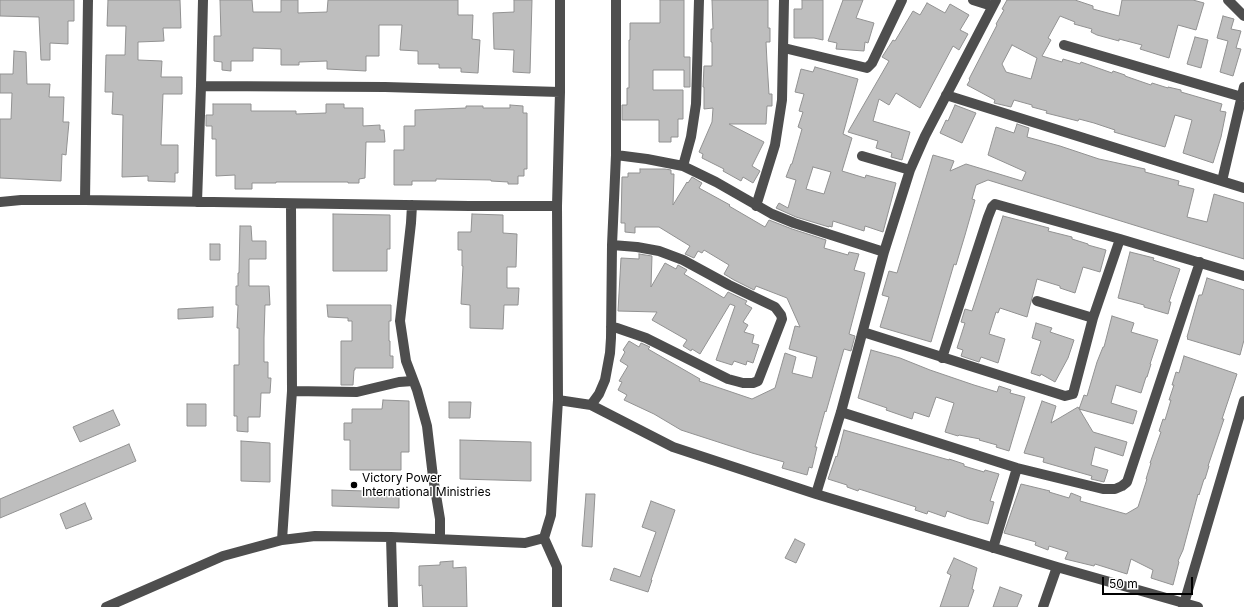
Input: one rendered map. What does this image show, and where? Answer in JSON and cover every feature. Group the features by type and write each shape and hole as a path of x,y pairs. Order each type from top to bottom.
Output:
{"street":[{"path":"85,200 88,0"},
{"path":"196,202 202,86 203,0"},
{"path":"557,607 557,567 544,538 551,515 558,400 557,206 560,92 560,0"},
{"path":"591,405 599,394 605,380 610,353 612,245 616,155 616,0"},
{"path":"683,166 691,137 695,109 699,0"},
{"path":"756,206 773,152 779,124 782,100 784,0"},
{"path":"784,48 867,68 872,63 902,0"},
{"path":"816,494 841,412 884,252 910,170 925,136 994,3 972,0"},
{"path":"1228,0 1244,16"},
{"path":"1064,45 1243,92 1222,181"},
{"path":"202,86 385,86 560,92"},
{"path":"946,95 1244,188"},
{"path":"616,155 683,166 716,182 756,206 794,222 884,252"},
{"path":"862,156 910,170"},
{"path":"0,202 21,200 85,200 291,204 557,206"},
{"path":"282,540 292,391 291,204"},
{"path":"942,358 993,206 997,204 1120,238 1244,276"},
{"path":"412,205 400,321 406,362 414,381 427,426 440,519 440,539"},
{"path":"863,332 1065,396 1073,394 1093,318 1120,238"},
{"path":"611,327 646,338 728,379 743,383 753,383 758,381 782,319 774,307 683,260 659,251 612,245"},
{"path":"841,412 1017,468 1103,489 1115,489 1127,482 1200,262"},
{"path":"1037,300 1093,318"},
{"path":"292,391 357,392 399,382 414,381"},
{"path":"558,400 591,405 673,447 816,494 1183,605 1198,607"},
{"path":"1183,605 1244,401"},
{"path":"993,548 1017,468"},
{"path":"106,607 223,556 282,540 315,536 391,537 525,543 544,538"},
{"path":"391,537 393,607"},
{"path":"1043,607 1057,567"}],"building":[{"path":"0,0 74,0 74,21 68,21 68,44 50,43 50,60 41,60 39,17 0,16"},
{"path":"108,0 180,0 181,28 163,28 164,41 138,42 138,60 162,61 161,77 182,77 182,94 163,94 161,145 178,145 178,173 175,173 175,182 148,181 148,176 122,177 123,115 112,114 113,92 105,92 106,55 125,55 126,26 107,26"},
{"path":"220,0 252,0 253,12 281,12 281,0 298,0 298,13 327,12 328,0 458,0 458,15 473,15 472,39 480,40 478,73 461,72 461,68 439,68 439,64 418,64 418,51 400,50 402,25 379,25 379,56 366,56 366,71 327,69 327,61 299,62 299,65 281,65 281,49 253,48 253,61 231,61 231,71 222,70 222,62 214,61 214,36 221,36"},
{"path":"514,0 532,0 530,73 513,72 514,50 494,49 493,13 514,12"},
{"path":"660,0 684,0 684,57 690,57 690,87 684,87 684,70 653,70 653,90 683,90 683,119 678,119 678,137 671,137 671,142 659,142 659,120 622,120 622,105 627,105 627,88 629,88 630,23 660,23"},
{"path":"712,0 768,0 768,28 770,28 770,42 766,42 769,94 772,94 772,106 767,106 766,124 729,124 764,142 752,166 760,171 753,183 743,177 741,181 723,171 724,169 702,158 703,154 699,152 712,122 713,108 704,109 703,87 704,66 712,66"},
{"path":"802,0 823,0 823,40 814,38 794,38 794,9 802,9"},
{"path":"843,0 863,0 856,18 874,23 868,43 865,42 864,51 836,49 837,43 828,41"},
{"path":"1007,0 1075,0 1093,6 1093,9 1119,16 1122,0 1193,0 1204,3 1196,30 1178,25 1169,58 1140,49 1142,45 1097,35 1091,32 1092,29 1074,24 1075,22 1060,16 1048,38 1051,40 1042,56 1062,62 1063,59 1080,64 1081,62 1112,73 1113,71 1151,85 1152,83 1181,90 1181,92 1222,104 1220,111 1226,112 1221,137 1213,163 1183,153 1192,120 1175,115 1165,147 1114,132 1115,130 1094,123 1079,119 1078,121 1046,113 1047,111 1014,100 1011,107 994,103 995,100 967,85 1004,10 1002,9","holes":["1012,45 1037,58 1031,79 1006,72 1002,64"]},
{"path":"927,3 945,13 950,4 969,15 960,30 968,34 959,50 953,46 920,108 896,93 889,105 879,99 873,121 910,132 902,160 891,157 892,153 876,148 878,141 848,132 889,61 882,57 893,40 895,41 913,11 920,15"},
{"path":"1223,16 1234,19 1231,29 1241,31 1236,48 1241,49 1233,76 1220,72 1228,41 1217,38"},
{"path":"1195,37 1208,40 1201,68 1187,64"},
{"path":"14,51 26,52 27,84 50,84 49,97 64,97 63,122 69,122 66,155 62,154 61,181 0,178 0,119 11,119 12,93 0,93 0,74 13,74"},
{"path":"815,67 858,79 843,134 852,138 842,171 865,178 866,175 896,183 883,232 865,226 864,231 833,221 832,227 829,227 796,217 776,208 779,203 788,208 796,180 786,177 792,164 802,129 798,127 803,112 799,111 804,94 795,92 801,69 813,72","holes":["813,167 831,172 824,194 806,189"]},
{"path":"213,104 251,104 251,111 296,111 296,114 326,113 326,104 344,104 344,108 363,108 363,126 380,125 380,130 384,130 385,142 366,142 365,178 359,179 359,183 252,183 252,189 235,189 235,175 216,176 216,139 212,139 212,126 206,126 206,115 213,115"},
{"path":"510,105 523,106 523,113 527,113 527,169 524,169 524,176 518,176 518,184 508,184 508,182 491,180 436,179 436,181 412,181 412,185 394,185 394,150 404,150 404,126 415,126 415,110 466,108 466,106 483,106 483,108 510,108"},
{"path":"955,105 976,113 962,143 940,133 946,120 948,121"},
{"path":"1017,124 1029,128 1027,137 1099,159 1145,169 1145,172 1179,181 1178,185 1194,189 1187,217 1207,222 1214,194 1244,203 1244,259 988,180 976,185 972,199 975,200 965,235 956,265 954,264 931,342 880,327 889,297 882,295 889,271 897,273 933,155 954,161 950,171 966,164 1022,181 1026,172 988,155 996,127 1014,133"},
{"path":"640,169 671,170 671,174 674,174 673,205 687,182 688,183 692,177 702,183 699,188 765,227 769,220 826,240 824,248 848,255 849,252 859,254 854,270 865,273 849,334 855,336 851,351 844,349 815,447 817,447 812,468 809,467 807,475 782,468 784,462 681,430 654,414 624,400 627,395 618,390 622,382 619,381 628,366 620,361 625,352 623,350 629,341 639,347 641,343 650,347 648,349 700,379 699,381 752,399 775,388 785,353 796,357 792,373 812,378 817,357 789,349 795,326 800,327 787,298 756,286 754,290 734,280 724,274 729,265 704,250 702,253 698,251 694,258 685,254 690,246 659,227 635,227 635,233 625,232 625,223 621,223 622,177 628,177 628,173 640,173"},
{"path":"333,214 390,215 390,249 387,249 387,271 333,271"},
{"path":"472,214 503,215 503,233 517,234 516,267 507,267 507,288 519,288 518,305 504,305 503,329 470,328 470,305 461,304 463,266 462,250 458,250 458,232 471,232"},
{"path":"1003,216 1049,228 1048,231 1072,237 1072,239 1106,250 1100,272 1083,267 1075,293 1060,288 1060,286 1037,279 1027,317 1000,308 998,313 996,312 989,334 1005,339 998,363 981,357 979,362 961,356 963,350 957,348 965,323 961,322 965,309 972,311"},
{"path":"240,226 251,226 252,241 266,241 266,259 249,259 249,286 269,286 270,305 265,305 264,362 268,362 268,378 271,378 270,393 261,393 260,417 248,417 248,432 237,431 237,416 234,416 234,365 239,365 239,328 237,328 238,305 236,305 236,286 238,286 239,273"},
{"path":"210,244 220,244 220,260 210,260"},
{"path":"1130,252 1154,258 1153,260 1180,269 1169,302 1171,302 1168,314 1144,307 1144,305 1118,298"},
{"path":"639,254 652,256 651,287 665,263 676,269 678,265 687,270 684,274 724,298 728,292 747,301 745,304 752,308 743,322 748,325 744,332 754,335 752,343 759,345 753,363 747,361 746,365 734,361 732,365 716,360 735,306 730,304 700,354 683,346 687,340 652,320 657,312 618,311 621,258 639,259"},
{"path":"1207,278 1244,290 1244,340 1240,355 1187,339 1199,295 1202,295"},
{"path":"327,305 391,305 389,341 390,356 393,356 393,368 355,368 353,385 341,385 341,341 352,341 352,321 348,321 348,318 328,317"},
{"path":"213,307 213,317 178,319 178,309"},
{"path":"1112,316 1134,323 1131,332 1158,340 1141,393 1116,385 1111,403 1137,411 1133,424 1079,409 1084,395 1087,396 1097,362 1104,347"},
{"path":"1036,323 1052,328 1050,332 1074,340 1068,358 1055,382 1041,374 1040,376 1031,373 1041,341 1032,338"},
{"path":"871,350 900,358 974,385 997,392 999,386 1011,390 1010,393 1025,397 1009,451 996,447 997,445 979,440 980,439 958,436 945,432 954,403 936,397 929,417 914,412 912,419 858,398"},
{"path":"1184,356 1237,374 1222,419 1224,419 1205,479 1199,495 1198,494 1183,550 1178,561 1173,585 1151,578 1153,570 1131,559 1127,574 1095,564 1094,566 1065,559 1068,552 1049,546 1048,550 1035,545 1036,542 1004,533 1021,484 1050,491 1049,492 1069,498 1071,493 1081,497 1080,501 1126,514 1138,507 1147,479 1150,463 1161,432 1159,431 1163,419 1165,420 1171,400 1169,400 1174,385 1172,385 1176,372 1179,373"},
{"path":"383,400 409,401 409,452 401,452 401,470 350,470 350,440 344,440 344,423 352,423 352,409 382,409"},
{"path":"1042,401 1056,406 1051,423 1078,407 1093,432 1127,442 1123,456 1095,447 1091,465 1108,470 1104,482 1091,479 1092,476 1043,462 1044,458 1024,453"},
{"path":"449,402 471,402 470,418 449,418"},
{"path":"187,404 206,404 206,426 187,426"},
{"path":"113,410 120,425 80,442 73,427"},
{"path":"844,430 949,459 964,464 964,466 984,472 985,470 999,474 990,501 994,502 988,524 947,511 945,517 928,511 927,514 915,510 916,507 859,489 858,491 847,487 847,485 828,479 836,456 837,457"},
{"path":"460,440 531,442 531,481 460,479"},
{"path":"241,441 270,443 270,482 241,481"},
{"path":"129,444 136,461 0,518 0,499"},
{"path":"332,490 399,492 399,508 332,506"},
{"path":"586,494 595,494 592,547 582,546"},
{"path":"651,501 675,510 648,592 610,580 614,568 640,577 656,532 642,527"},
{"path":"85,503 92,519 66,529 60,514"},
{"path":"795,539 805,544 796,563 785,558"},
{"path":"954,558 977,568 972,589 974,590 968,607 940,607 951,575 947,573"},
{"path":"453,561 453,568 466,567 467,607 423,607 422,585 419,586 419,566 440,565 440,562"},
{"path":"1000,587 1022,595 1017,607 993,607"}],"place":[{"name":"Victory Power International Ministries","path":"354,485"}]}
